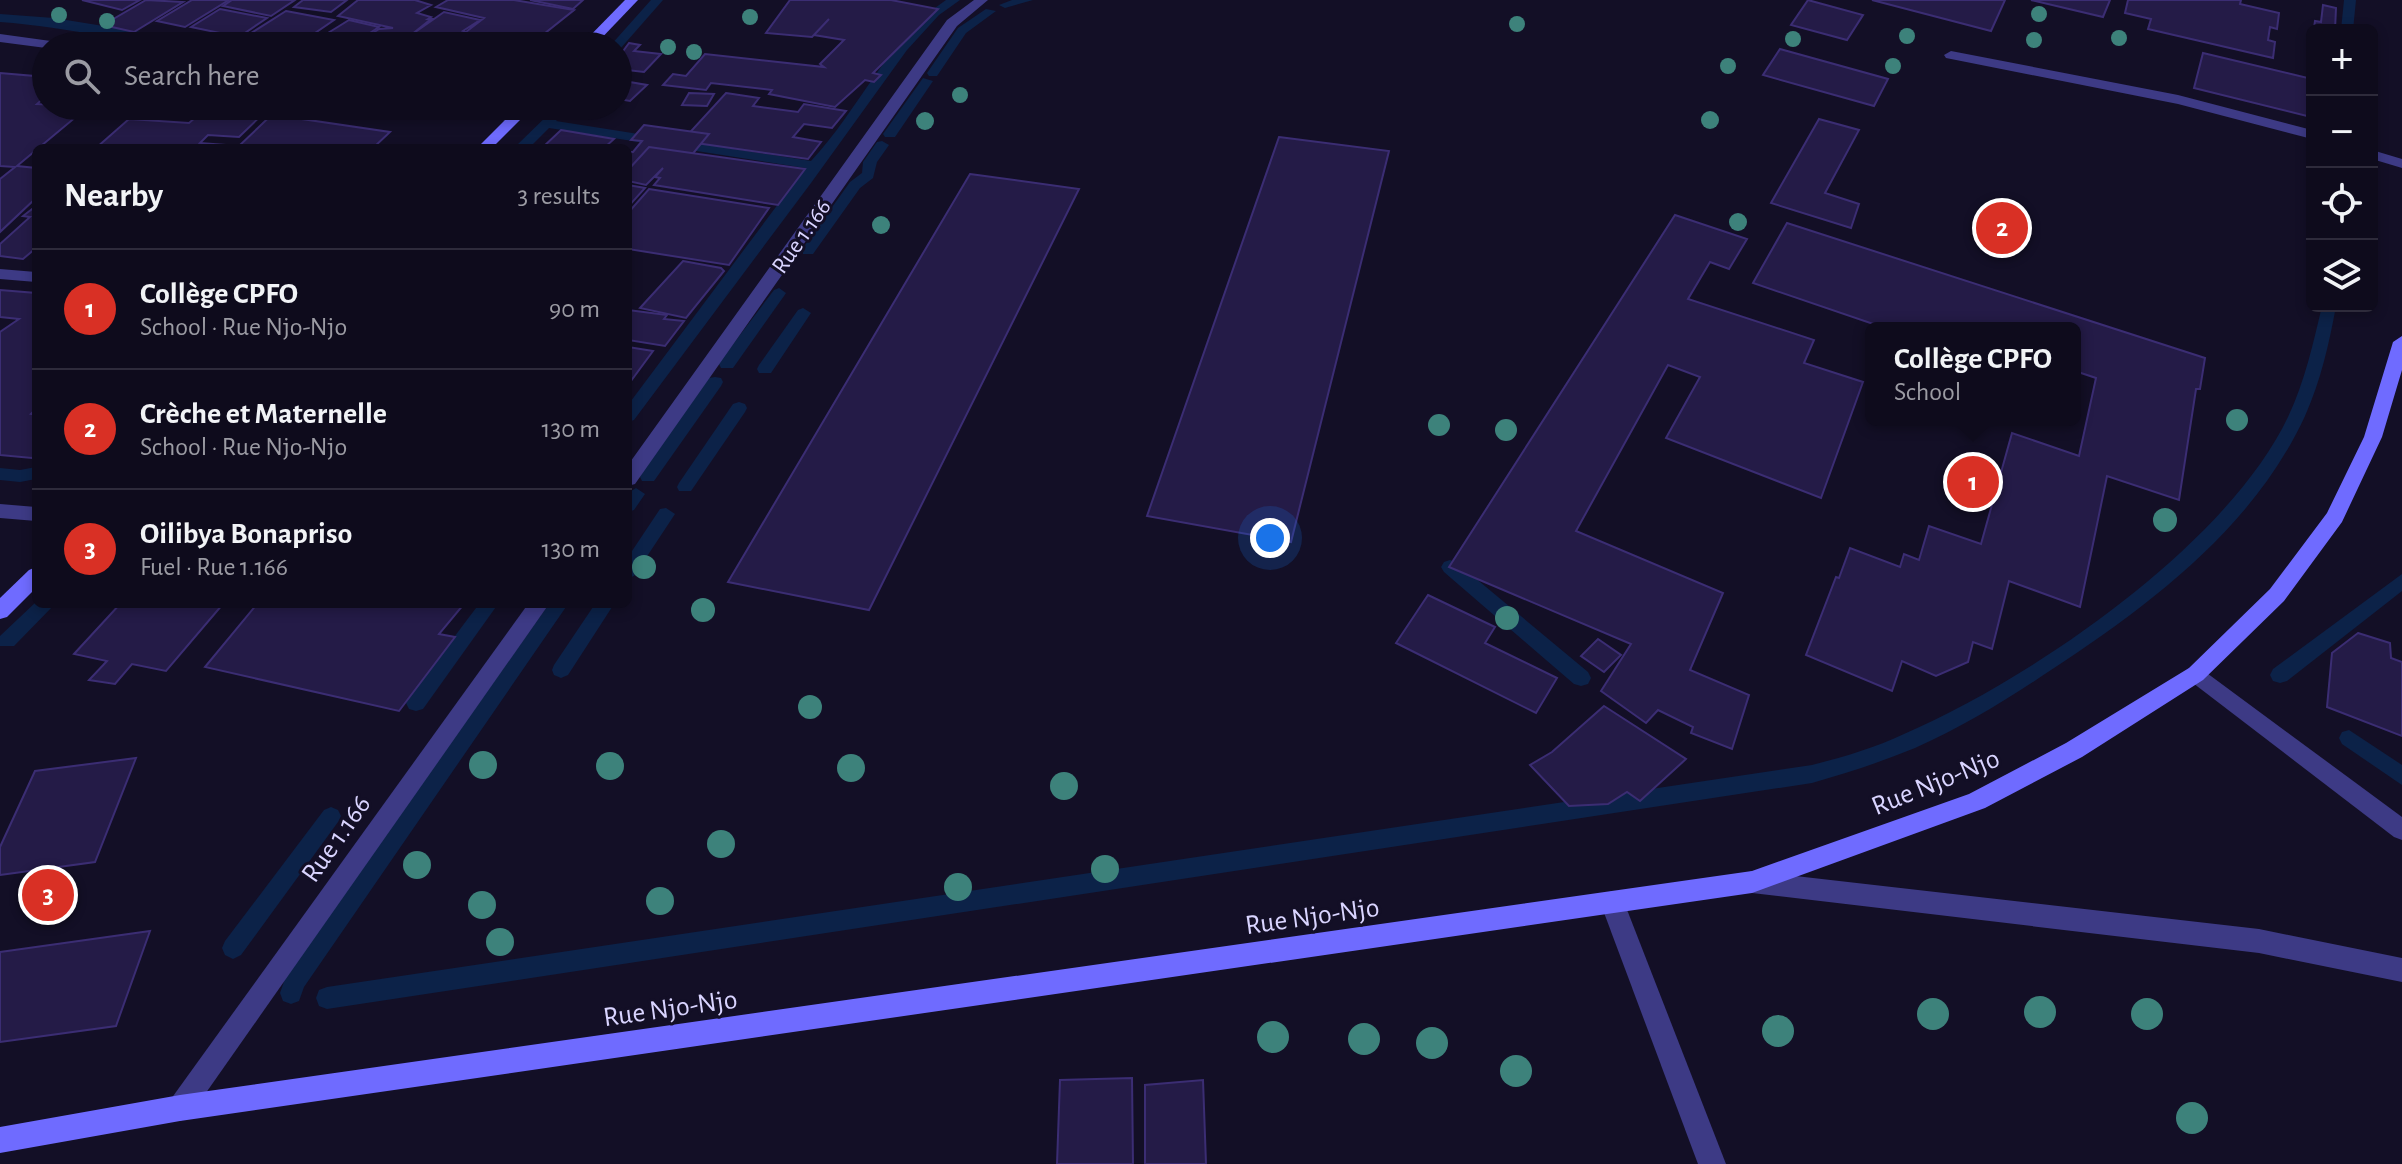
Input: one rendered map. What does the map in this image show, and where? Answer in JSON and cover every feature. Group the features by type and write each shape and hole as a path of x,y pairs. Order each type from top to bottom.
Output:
{"main road":[{"path":"601,32 632,0"},
{"path":"488,144 513,120"},
{"name":"Rue Njo-Njo","path":"0,1140 180,1108 1752,882 1977,801 2074,750 2196,674 2277,595 2335,517 2373,437 2402,342"},
{"path":"0,611 32,579"}],"street":[{"name":"Rue 1.166","path":"632,473 952,23 981,0"},
{"path":"0,38 32,42"},
{"path":"1951,55 2065,80 2118,85 2277,123 2306,133"},
{"path":"2378,156 2402,164"},
{"path":"0,274 32,277"},
{"path":"0,511 32,514"},
{"name":"Rue 1.166","path":"180,1108 536,608"},
{"path":"2196,674 2402,830"},
{"path":"1752,882 2259,941 2402,970"},
{"path":"1612,902 1712,1164"}],"building":[{"path":"82,0 140,0 122,10"},
{"path":"146,0 183,2 134,32 103,25"},
{"path":"192,0 229,0 185,27 157,21"},
{"path":"232,0 295,0 271,16 223,6"},
{"path":"303,0 347,0 331,12 294,7"},
{"path":"358,0 415,0 431,5 417,13 431,19 415,32 374,32 393,28 338,16"},
{"path":"448,0 514,0 574,10 546,32 466,32 484,18 436,7"},
{"path":"530,0 583,0 573,9"},
{"path":"790,0 891,0 938,9 873,73 881,75 874,82 865,80 835,107 769,94 772,90 711,83 706,90 663,85 673,74 686,76 705,54 824,67 820,64 844,40 814,35 829,19 812,37 766,33"},
{"path":"1808,0 1863,15 1847,40 1791,25"},
{"path":"1872,0 2005,0 1991,31"},
{"path":"2031,0 2110,0 2103,17"},
{"path":"2128,0 2241,0 2240,4 2279,13 2277,29 2270,27 2268,40 2275,42 2273,58 2148,29 2151,19 2125,13"},
{"path":"2323,5 2336,8 2335,24 2315,24 2315,21 2321,22"},
{"path":"220,9 267,18 246,32 215,32 191,27"},
{"path":"286,11 334,20 316,32 253,32"},
{"path":"444,12 480,20 463,31 466,32 415,32"},
{"path":"349,20 379,27 371,32 330,32"},
{"path":"632,44 640,45 634,51 661,54 644,72 632,71"},
{"path":"1780,49 1888,79 1874,106 1763,75"},
{"path":"2203,53 2306,78 2306,116 2194,88"},
{"path":"0,73 32,76 32,120 72,120 43,144 32,144 32,154 17,166 32,168 32,202 0,232 0,179 15,167 0,166"},
{"path":"632,82 647,85 632,99"},
{"path":"689,93 714,94 707,106 682,105"},
{"path":"726,93 759,98 753,106 798,112 804,104 846,111 832,128 804,124 793,137 821,142 808,159 682,141"},
{"path":"1819,119 1859,130 1825,193 1859,204 1851,228 1771,203"},
{"path":"128,120 189,123 193,120 257,120 239,137 208,135 200,143 213,144 101,144"},
{"path":"266,120 309,120 390,132 377,144 241,144"},
{"path":"644,125 709,134 677,173 632,167 632,152 642,141 631,140"},
{"path":"561,130 614,139 608,144 546,144"},
{"path":"1279,137 1389,151 1291,542 1147,516"},
{"path":"649,147 805,169 778,205 654,185 660,178 655,177 663,168 646,185 632,182 632,166"},
{"path":"970,174 1079,189 869,610 728,582"},
{"path":"632,186 645,188 632,203"},
{"path":"649,189 769,208 729,265 632,250 632,208"},
{"path":"32,209 32,251 23,259 0,256 0,244 30,217 23,216"},
{"path":"1675,215 1747,239 1729,269 1710,262 1688,299 1814,340 1804,363 1863,382 1821,498 1666,438 1700,377 1668,365 1576,531 1723,593 1690,670 1749,695 1732,749 1691,733 1693,727 1658,710 1646,723 1601,691 1631,644 1449,567"},
{"path":"1787,223 2205,358 2200,389 2196,389 2179,500 2107,476 2080,607 2009,581 1992,649 1973,642 1968,662 1936,676 1902,661 1892,691 1806,655 1850,548 1900,567 1904,554 1919,560 1929,526 1981,544 2012,433 2079,456 2096,378 2081,373 2081,322 1867,322 1753,283"},
{"path":"683,261 724,271 686,318 640,308"},
{"path":"0,290 32,293 32,458 0,455 0,332 19,319 0,317"},
{"path":"632,311 667,315 664,319 684,321 665,346 632,341"},
{"path":"632,348 653,351 632,380"},
{"path":"1428,595 1495,627 1485,643 1557,678 1536,713 1396,643"},
{"path":"116,608 220,608 166,671 132,664 115,684 89,680 107,661 74,654"},
{"path":"254,608 461,608 439,634 455,637 399,711 205,667"},
{"path":"2358,633 2390,643 2391,658 2402,662 2402,736 2327,707 2332,653"},
{"path":"1598,639 1621,655 1604,672 1581,656"},
{"path":"1604,706 1686,759 1640,801 1627,792 1608,804 1569,806 1530,765 1552,752"},
{"path":"136,758 95,862 0,875 0,847 35,771"},
{"path":"150,931 116,1026 0,1042 0,952"},
{"path":"1132,1078 1133,1164 1057,1164 1060,1080"},
{"path":"1203,1080 1206,1164 1145,1164 1145,1085"}],"waterway":[{"path":"628,32 657,0"},
{"path":"632,411 814,166 845,129 902,47 935,13 954,0"},
{"path":"1005,5 1027,0"},
{"path":"2348,24 2350,0"},
{"path":"933,73 962,31 990,11"},
{"path":"0,18 54,22 116,32"},
{"path":"890,134 927,81"},
{"path":"526,144 550,120"},
{"path":"548,124 811,165"},
{"path":"808,251 855,185 868,175 870,162 882,145"},
{"path":"727,364 779,293"},
{"path":"327,998 1812,774 1847,764 1939,727 2026,677 2150,590 2193,552 2233,511 2268,466 2296,417 2317,364 2328,312"},
{"path":"765,369 803,313"},
{"path":"648,477 715,382"},
{"path":"685,487 739,408"},
{"path":"0,474 32,474"},
{"path":"632,500 636,494"},
{"path":"632,565 666,514"},
{"path":"1450,567 1581,678"},
{"path":"2280,675 2402,581"},
{"path":"7,641 42,608"},
{"path":"416,703 486,608"},
{"path":"291,993 295,981 556,608"},
{"path":"561,670 602,608"},
{"path":"2349,738 2402,776"},
{"path":"233,948 331,816"}],"place":[{"name":"Crèche et Maternelle","path":"2002,228"},
{"name":"Collège CPFO","path":"1973,482"},
{"name":"Oilibya Bonapriso","path":"48,895"}]}
